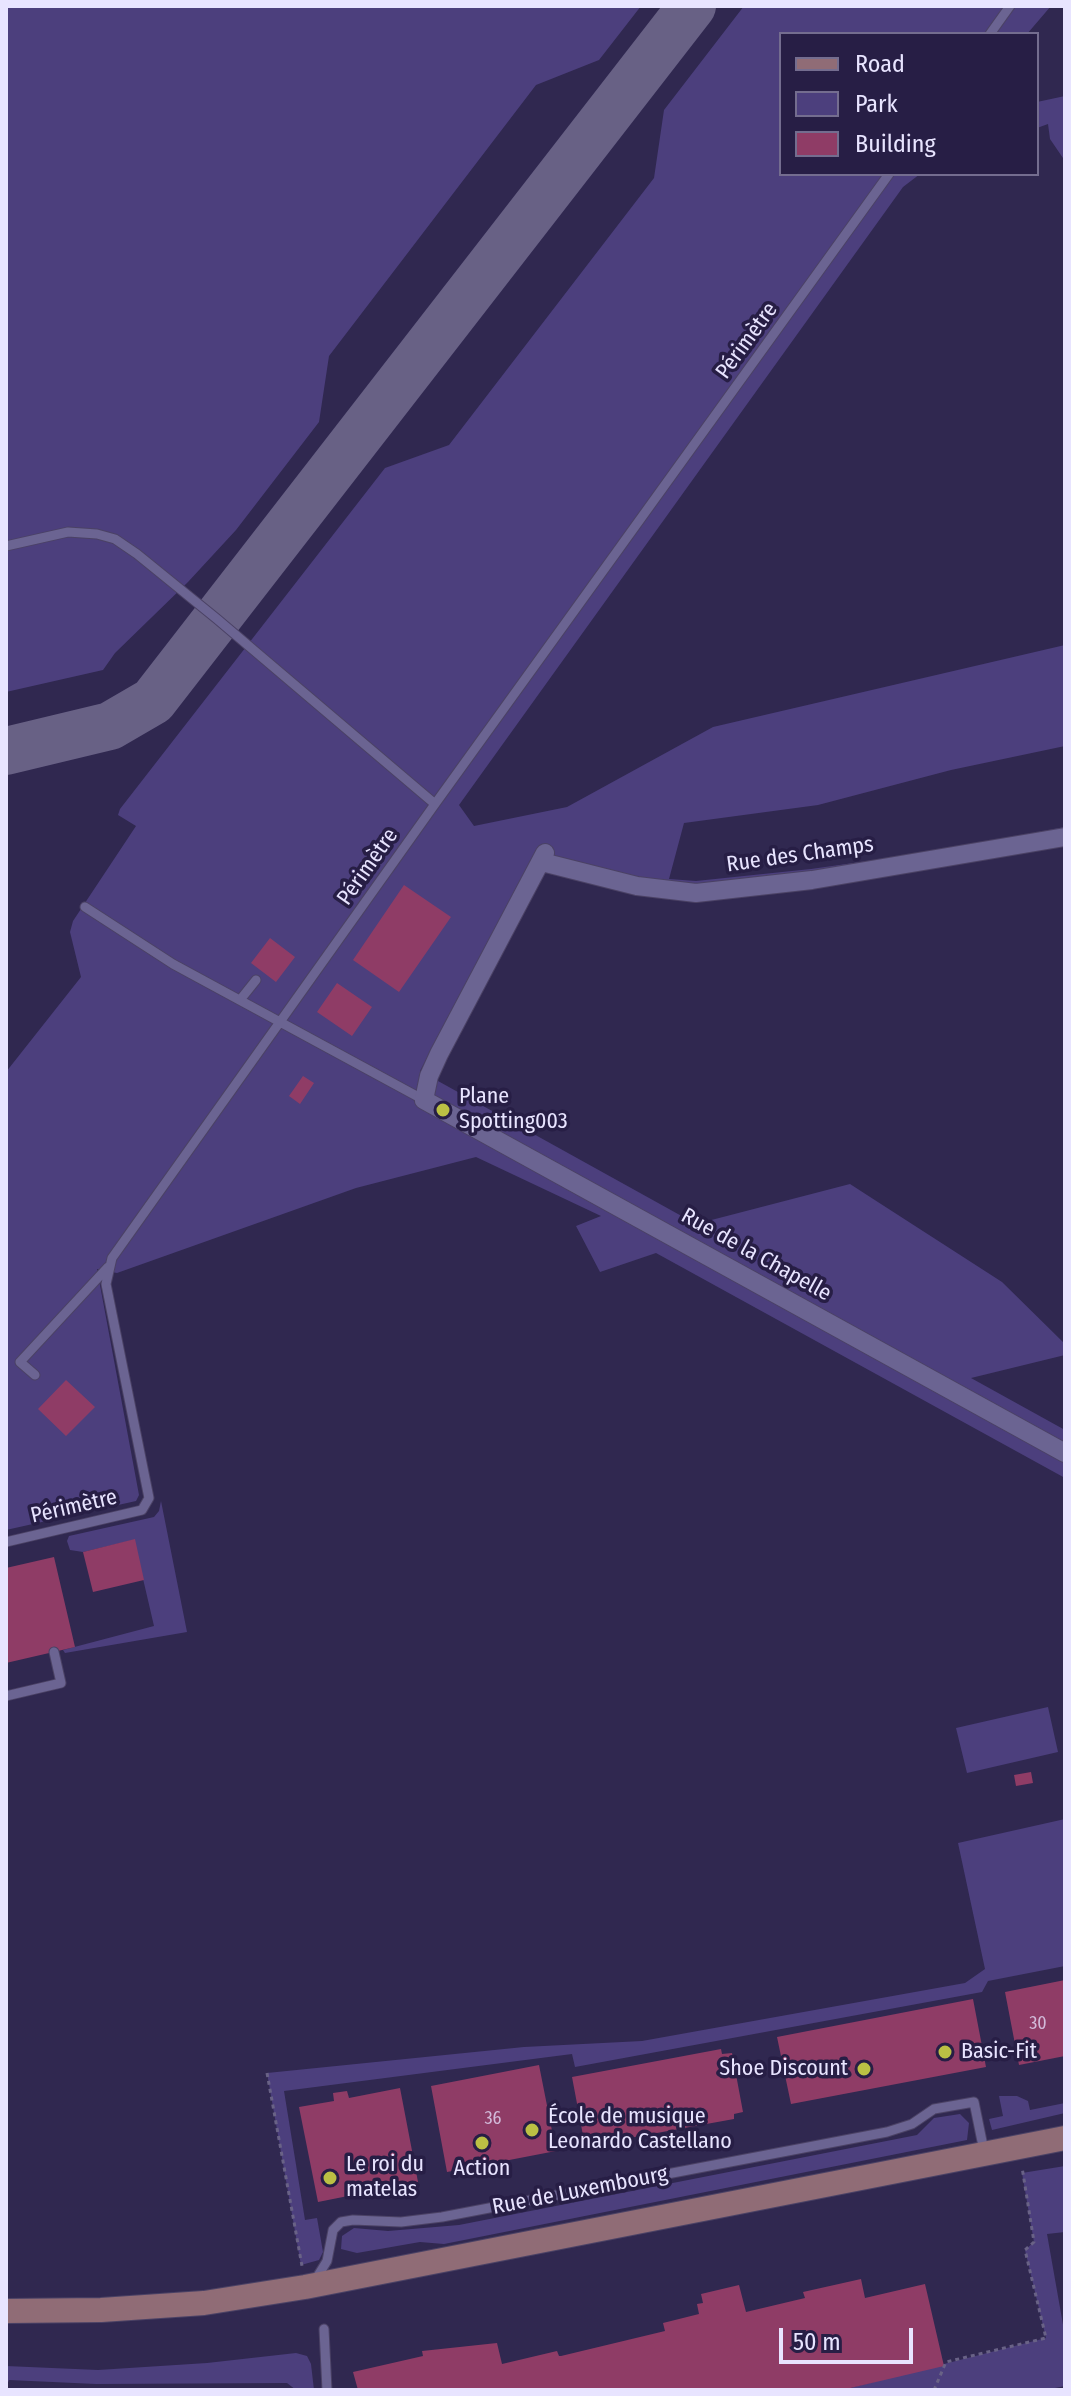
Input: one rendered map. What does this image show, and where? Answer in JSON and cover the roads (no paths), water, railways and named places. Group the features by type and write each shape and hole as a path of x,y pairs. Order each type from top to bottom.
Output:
{"main road":[{"name":"Rue de Luxembourg","path":"6,2311 101,2310 204,2303 308,2286 1065,2138"}],"street":[{"name":"Rue des Champs","path":"424,1100 429,1076 439,1054 543,858 637,886 696,893 812,880 1065,837"},
{"name":"Rue de la Chapelle","path":"424,1100 1065,1453"}],"lane":[{"path":"991,32 1010,6"},
{"name":"Périmètre","path":"6,1542 142,1510 149,1498 106,1284 108,1267 435,804 888,176"},
{"path":"6,546 68,532 115,539 217,619 435,804"},
{"path":"85,907 173,964 424,1100"},
{"path":"240,1000 256,980"},
{"path":"35,1375 20,1362 108,1267"},
{"path":"6,1696 61,1683 54,1652"},
{"name":"Rue de Luxembourg","path":"308,2286 327,2261 333,2230 341,2222 401,2222 442,2217 897,2130 934,2109 974,2102 985,2154"},
{"path":"324,2329 327,2390"}],"place":[{"name":"Plane Spotting003","path":"443,1110"},
{"name":"Basic-Fit","path":"945,2052"},
{"name":"Shoe Discount","path":"864,2069"},
{"name":"École de musique Leonardo Castellano","path":"532,2130"},
{"name":"Action","path":"482,2143"},
{"name":"Le roi du matelas","path":"330,2178"}]}
